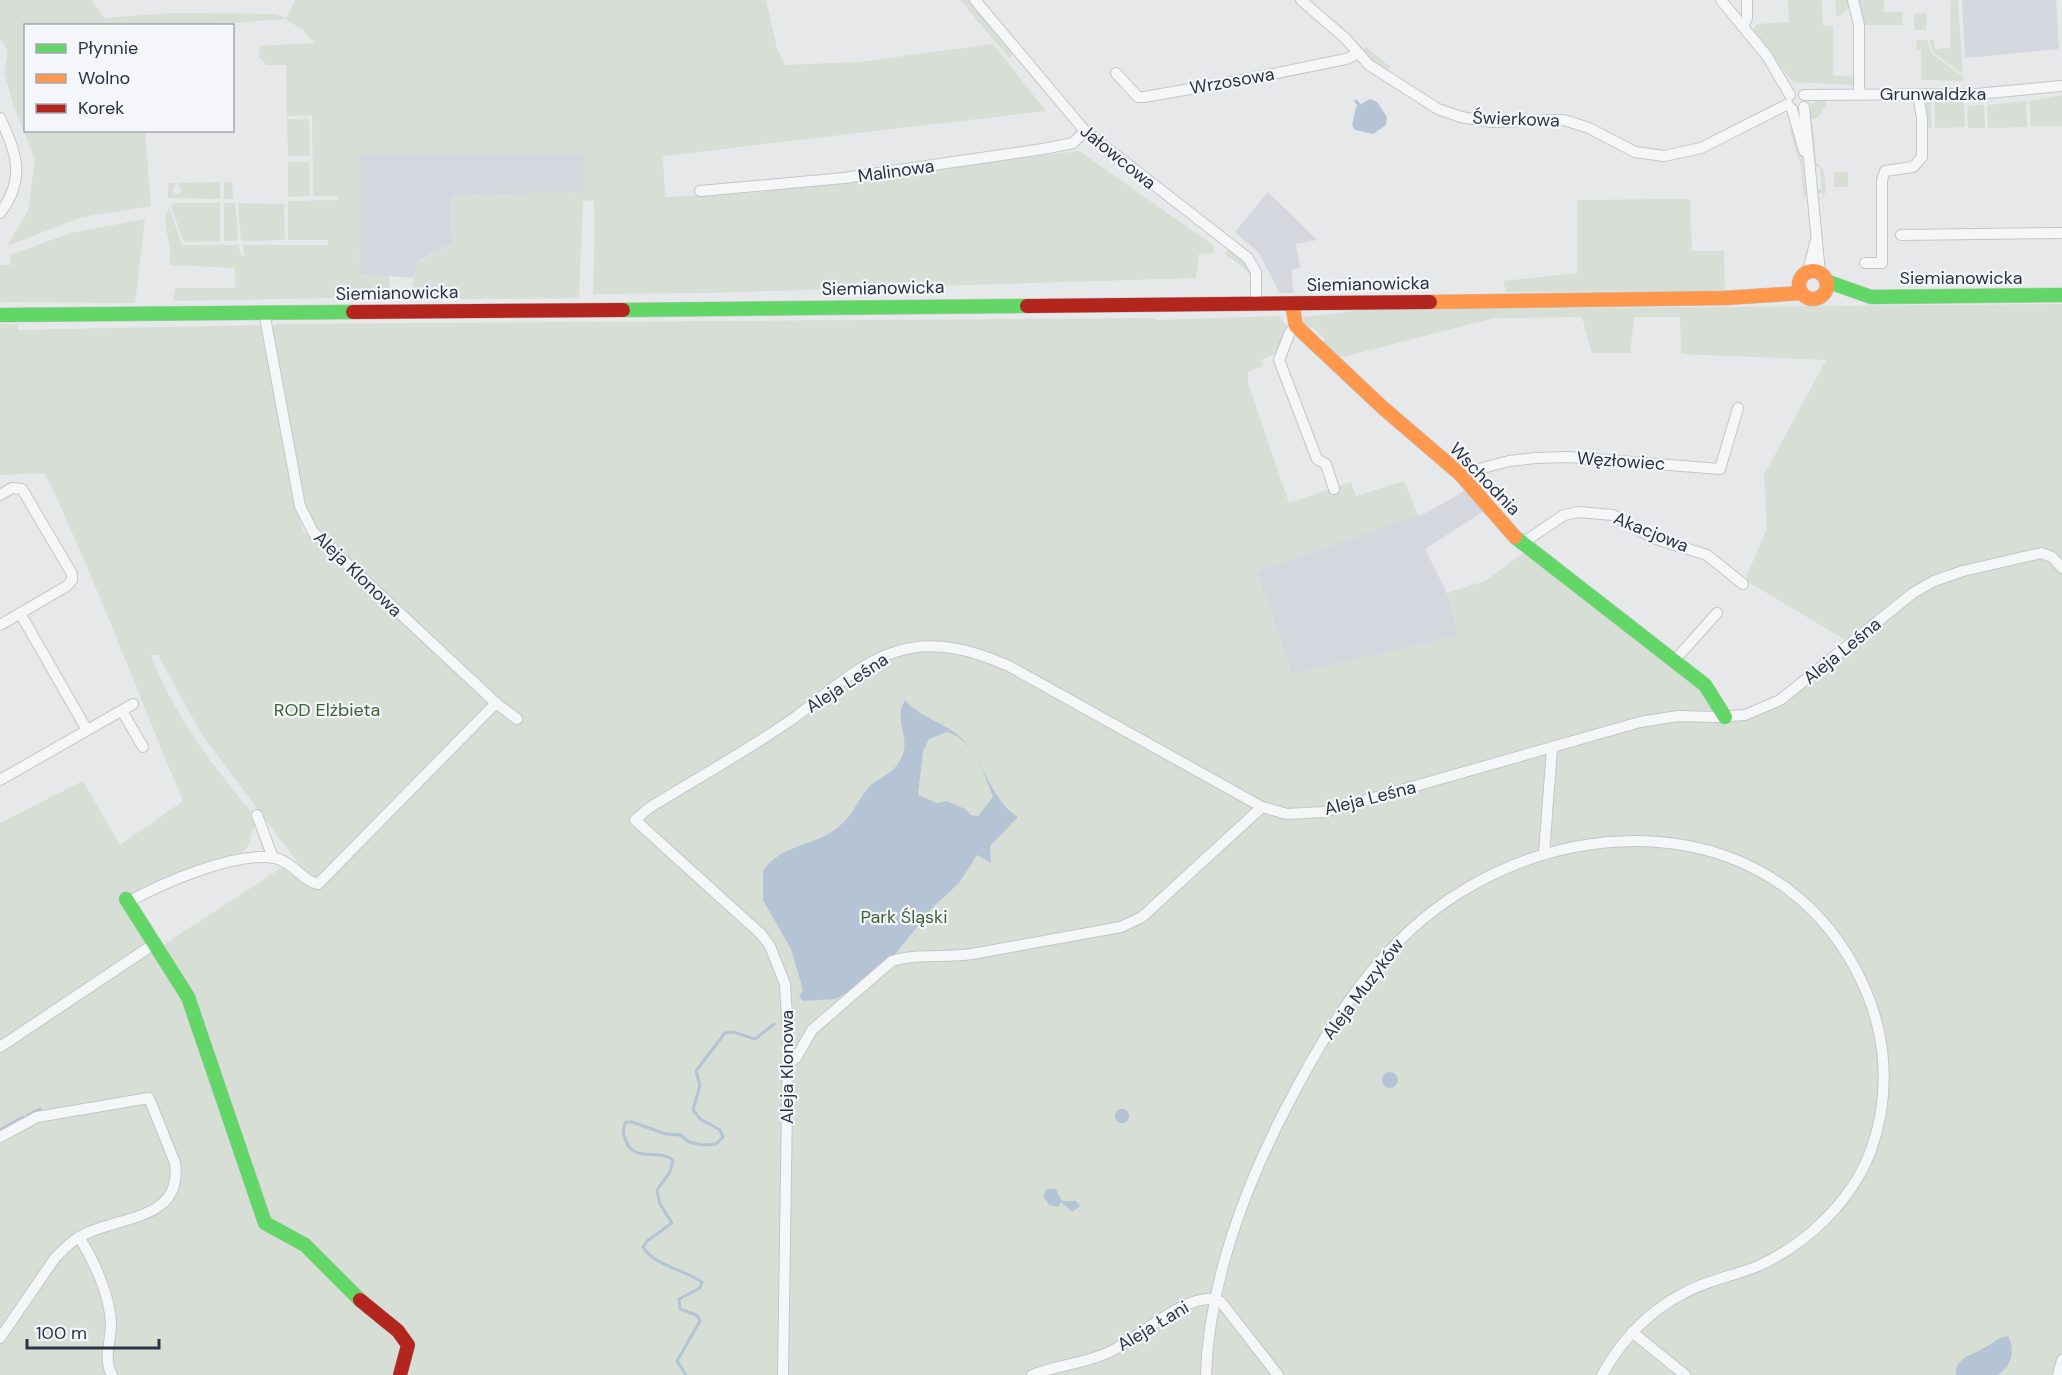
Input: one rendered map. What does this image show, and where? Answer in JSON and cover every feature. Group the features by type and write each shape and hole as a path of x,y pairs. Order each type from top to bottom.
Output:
{"street":[{"name":"Jałowcowa","path":"975,0 1085,131 1248,258 1256,272 1256,304"},
{"name":"Świerkowa","path":"1301,0 1346,39 1369,65 1422,100 1450,113 1491,122 1564,120 1589,128 1627,149 1654,156 1675,155 1701,148 1790,103"},
{"path":"1722,0 1767,56 1790,103 1808,163"},
{"path":"1743,27 1747,18 1747,0"},
{"path":"1853,0 1859,25 1859,94"},
{"name":"Wrzosowa","path":"1116,73 1138,97 1144,97 1248,80 1346,59 1357,54"},
{"name":"Grunwaldzka","path":"1804,95 2009,92 2062,86"},
{"path":"1790,103 1798,92 1804,95 1815,243 1813,282"},
{"path":"1865,263 1882,263 1882,180 1885,171 1913,167 1922,156 1923,118 1918,95"},
{"path":"1790,103 1797,111 1804,107"},
{"path":"0,118 17,167 16,184 10,200 0,213"},
{"name":"Malinowa","path":"700,191 844,178 1043,149 1073,143 1085,131"},
{"path":"1902,235 2062,233"},
{"name":"Siemianowicka","path":"0,315 1725,298 1765,293 1813,282 1878,297 2062,295"},
{"path":"1292,304 1296,326 1290,332 1279,360 1317,459 1326,464 1334,489"},
{"name":"Aleja Klonowa","path":"264,312 300,506 313,532 496,703 517,719"},
{"name":"Wschodnia","path":"1296,326 1382,407 1460,474 1521,544 1705,686 1725,717"},
{"name":"Węzłowiec","path":"1460,474 1518,459 1557,458 1720,469 1738,408"},
{"path":"0,495 12,488 22,489 72,574 72,580 67,586 0,625"},
{"name":"Akacjowa","path":"1521,544 1564,515 1578,512 1613,515 1653,538 1707,555 1743,584"},
{"name":"Aleja Leśna","path":"635,820 649,807 750,748 868,664 894,652 926,646 952,646 1009,666 1262,807 1287,814 1324,812 1659,718 1745,715 1780,700 1913,593 1934,581 1994,563 2041,553 2052,557 2062,568"},
{"path":"20,613 87,730"},
{"path":"1674,661 1716,613"},
{"path":"400,1375 408,1345 400,1334 359,1299 336,1270 300,1240 265,1224 220,1086 188,998 127,900 185,876 232,862 273,858 293,866 314,883 324,881 496,703"},
{"path":"0,780 133,704"},
{"path":"122,711 143,747"},
{"path":"1544,853 1552,749"},
{"path":"788,1064 796,1058 812,1030 888,967 892,961 972,954 1121,927 1142,917 1262,807"},
{"path":"257,815 273,858"},
{"name":"Aleja Klonowa","path":"635,820 751,922 770,946 781,972 787,997 788,1064 783,1375"},
{"name":"Aleja Muzyków","path":"1206,1375 1214,1298 1245,1200 1267,1146 1316,1053 1353,996 1392,947 1428,914 1495,873 1544,853 1597,842 1643,840 1697,846 1752,866 1801,901 1846,953 1869,996 1883,1044 1884,1078 1873,1144 1858,1175 1833,1211 1787,1250 1760,1265 1680,1294 1653,1313 1632,1332 1602,1375"},
{"path":"0,1047 154,944"},
{"path":"0,1137 37,1116 149,1098 175,1163 177,1174 172,1193 154,1211 79,1237 55,1258 0,1338"},
{"path":"79,1237 91,1258 108,1305 111,1324 107,1360 112,1375"},
{"name":"Aleja Łani","path":"1032,1375 1105,1355 1184,1305 1214,1298 1221,1302 1278,1375"},
{"path":"1632,1332 1685,1375"},
{"path":"2058,1375 2062,1360"}],"shaded area":[{"path":"1962,0 2056,0 2059,49 1965,58"},
{"path":"583,154 584,192 451,196 452,243 418,261 414,278 360,274 358,155"},
{"path":"1268,192 1317,240 1296,244 1300,268 1291,270 1294,293 1280,293 1258,252 1235,232"},
{"path":"1466,490 1484,511 1425,549 1447,593 1458,636 1292,674 1256,571 1428,512"}],"green space":[{"path":"0,0 92,0 104,18 172,13 277,14 286,19 217,24 24,24 24,132 4,72 8,51 0,39"},
{"path":"295,0 766,0 777,48 785,65 859,62 993,44 1046,111 663,156 665,197 753,193 1079,151 1213,245 1215,253 1199,254 1196,278 708,293 593,294 595,214 593,200 583,201 579,298 415,300 412,285 418,262 452,243 451,196 583,192 583,154 359,155 360,274 389,276 390,294 386,297 178,301 173,299 176,288 235,288 235,268 171,265 165,221 169,208 182,245 238,245 241,255 244,256 243,245 328,245 328,240 288,240 288,201 338,200 338,196 313,196 312,115 287,116 286,65 267,65 259,57 259,46 315,43 304,31 286,19"},
{"path":"960,0 969,0 1012,52 1012,56 1009,58"},
{"path":"1788,0 1822,0 1823,25 1833,27 1833,75 1856,77 1856,85 1793,82 1753,29 1757,24 1789,22"},
{"path":"1835,0 1850,0 1852,5 1837,18"},
{"path":"1857,0 1884,0 1884,12 1903,12 1902,25 1862,25"},
{"path":"1951,0 1958,0 1963,74 1933,52 1929,41 1934,40 1935,49 1950,48"},
{"path":"1927,13 1926,30 1914,30 1914,14"},
{"path":"1916,40 1927,40 1931,53 1963,77 1964,81 1921,80 1921,50 1917,50"},
{"path":"1366,47 1390,67 1387,73 1360,53"},
{"path":"2062,95 2062,126 2031,126 2029,101"},
{"path":"1825,98 1826,106 1817,118 1809,119 1811,104"},
{"path":"1931,100 1932,128 1927,129 1923,101"},
{"path":"1964,100 1965,127 1935,128 1934,101"},
{"path":"2026,101 2027,127 1988,128 1987,105"},
{"path":"1984,105 1985,128 1968,128 1967,106"},
{"path":"287,119 309,119 310,156 288,156"},
{"path":"1809,124 1813,124 1816,162 1824,171 1826,190 1823,199 1823,193 1816,193 1816,190 1822,189 1820,167 1813,167"},
{"path":"1793,128 1802,158 1806,195 1804,200 1801,166 1790,131"},
{"path":"24,132 145,132 151,206 82,217 7,246 28,211 35,160"},
{"path":"288,162 309,162 310,196 288,197"},
{"path":"1834,172 1848,172 1848,187 1834,187"},
{"path":"220,182 220,199 168,198 168,183 175,183 173,192 175,194 181,192 178,183"},
{"path":"224,182 232,182 233,199 224,199"},
{"path":"1690,199 1692,251 1724,251 1725,291 1506,292 1503,281 1577,273 1577,200"},
{"path":"177,203 220,203 220,241 184,242 171,206"},
{"path":"224,203 235,203 238,241 224,241"},
{"path":"238,203 284,204 285,240 241,241"},
{"path":"145,219 135,303 0,302 0,265 11,265 10,255 71,233"},
{"path":"1230,249 1244,260 1253,280 1246,270 1224,253"},
{"name":"Park Śląski","path":"2062,304 2062,1375 0,1375 0,1051 286,865 315,886 496,708 315,530 306,512 302,493 272,329 275,324 1151,318 1158,320 1279,316 1288,327 1278,353 1261,360 1263,366 1248,372 1248,383 1289,503 1351,482 1356,496 1404,481 1418,516 1256,571 1292,674 1458,636 1447,593 1485,581 1525,552 1702,687 1721,718 1783,698 1847,641 1745,580 1767,529 1764,475 1826,360 1681,354 1680,317 1634,317 1630,353 1592,353 1582,317 1494,318 1335,359 1320,345 1325,339 1312,327 1307,331 1301,325 1304,317 1361,310"},
{"name":"ROD Elżbieta","path":"0,324 18,324 18,330 260,325 303,531 492,705 324,879 310,879 202,735 158,655 151,655 160,678 197,742 258,820 250,842 245,850 231,860 128,899 150,943 0,1044 0,823 83,781 120,845 183,801 99,595 45,473 0,475"}],"water":[{"path":"1370,99 1377,102 1387,117 1386,125 1373,134 1355,130 1352,125 1356,107"},
{"path":"905,700 919,712 958,735 968,746 947,732 929,739 923,751 918,795 937,803 947,801 965,809 971,815 978,816 993,797 977,759 1001,801 1018,817 990,846 991,863 977,855 959,883 933,907 897,952 859,985 836,999 803,1001 799,997 803,990 791,949 763,900 763,871 769,863 785,852 821,838 837,828 868,788 897,765 902,756 904,739 901,709"},
{"path":"1390,1072 1396,1074 1398,1080 1396,1086 1390,1088 1384,1086 1382,1080 1384,1074"},
{"path":"1122,1109 1127,1111 1129,1116 1127,1121 1122,1123 1117,1121 1115,1116 1117,1111"},
{"path":"1047,1189 1056,1189 1062,1201 1076,1201 1080,1206 1072,1212 1061,1202 1058,1207 1049,1205 1043,1196"},
{"path":"2008,1336 2012,1353 2009,1363 2002,1372 1997,1375 1956,1375 1956,1369 1964,1358"}],"waterway":[{"path":"1356,101 1359,105"},
{"path":"686,1375 677,1361 700,1321 697,1315 680,1309 679,1299 700,1288 702,1282 662,1263 643,1247 647,1241 672,1223 660,1204 657,1190 670,1172 673,1160 661,1155 635,1152 626,1141 624,1127 626,1122 632,1122 666,1134 680,1135 689,1142 702,1145 716,1144 723,1137 720,1130 700,1119 693,1110 700,1085 696,1071 725,1033 733,1032 755,1039 774,1024"},
{"path":"28,1115 40,1109"},
{"path":"0,1130 23,1117"}],"traffic: fast":[{"path":"1826,281 1871,297 2062,295"},
{"path":"623,310 1027,306"},
{"path":"0,315 353,312"},
{"path":"1515,537 1705,685 1725,717"},
{"path":"126,899 188,997 265,1223 305,1245 360,1300"}],"traffic: slow":[{"path":"1813,271 1823,275 1827,285 1823,295 1813,299 1803,295 1799,285 1803,275 1813,271"},
{"path":"1430,302 1725,298 1801,293"},
{"path":"1292,304 1296,326 1382,407 1460,474 1515,537"}],"traffic: jam":[{"path":"1027,306 1430,302"},
{"path":"353,312 623,310"},
{"path":"360,1300 398,1331 408,1345 400,1375"}]}
